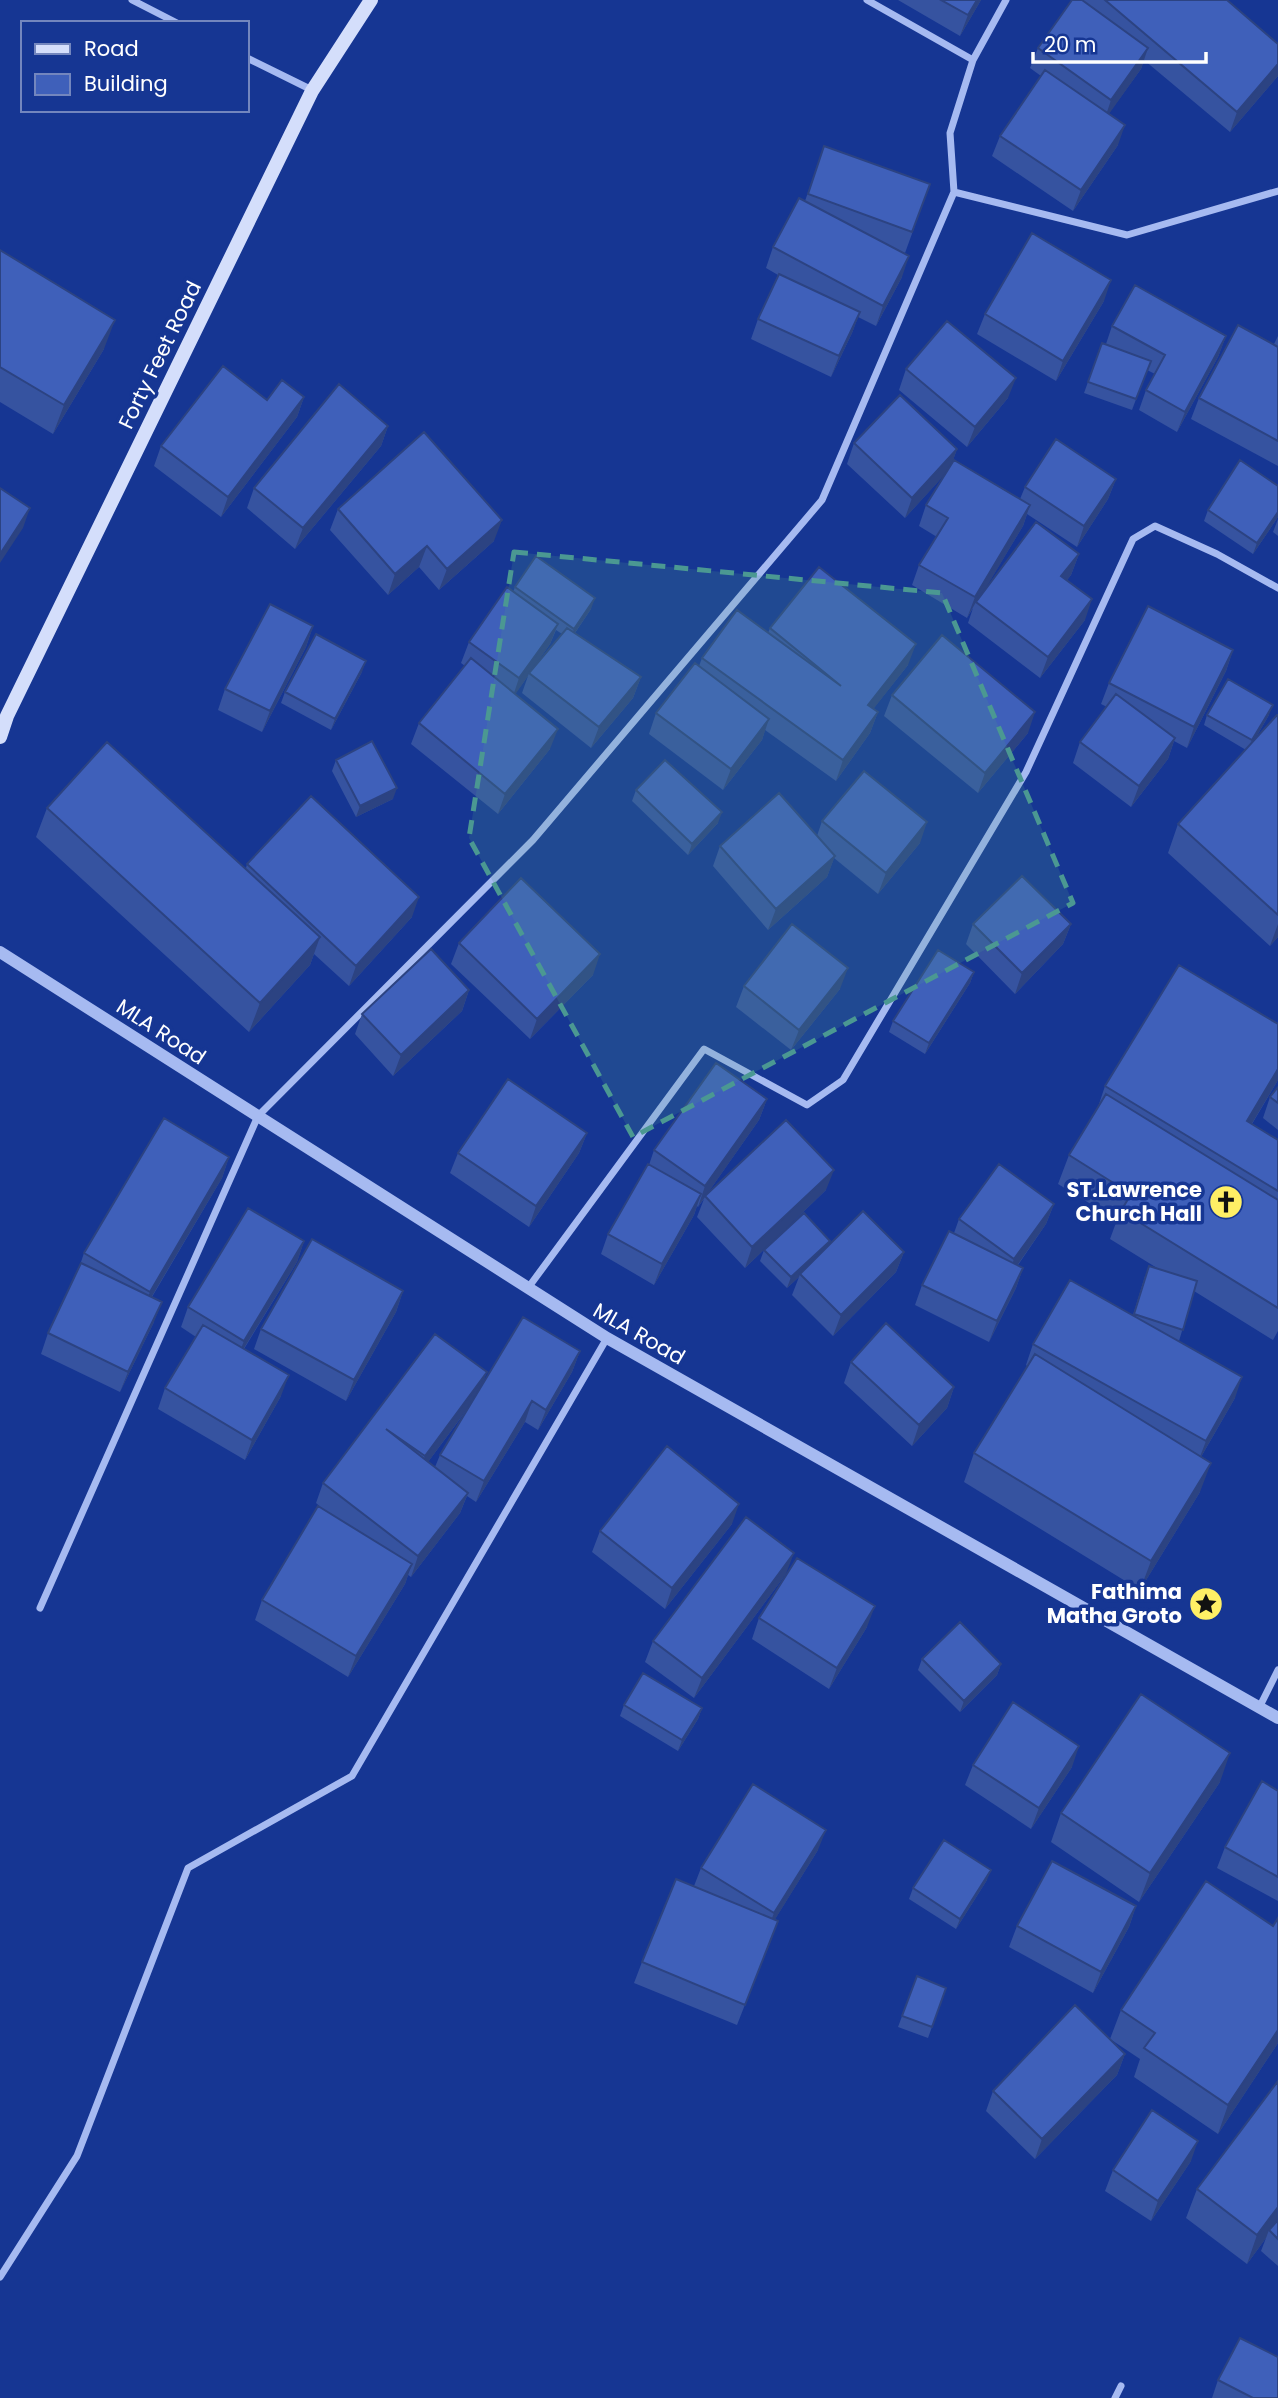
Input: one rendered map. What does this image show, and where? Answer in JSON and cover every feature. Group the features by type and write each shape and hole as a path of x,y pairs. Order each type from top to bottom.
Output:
{"main road":[{"name":"Forty Feet Road","path":"0,737 7,716 313,91 371,0"}],"street":[{"path":"132,0 173,21"},
{"path":"867,0 973,60"},
{"path":"40,1608 258,1116 533,840 822,500 954,192 950,133 973,60 1006,0"},
{"path":"248,58 313,91"},
{"path":"954,192 1128,235 1278,191"},
{"path":"528,1288 704,1049 807,1105 843,1080 1026,772 1133,539 1155,526 1217,554 1278,588"},
{"name":"MLA Road","path":"0,952 607,1338 1278,1717"},
{"path":"0,2277 77,2156 188,1868 352,1776 607,1338"},
{"path":"1259,1708 1278,1670"},
{"path":"1115,2398 1121,2386"}],"highlighted area":[{"path":"514,552 942,593 1073,903 633,1137 469,838"}],"building":[{"path":"941,0 977,0 968,15"},
{"path":"1072,0 1082,0 1148,48 1111,100 1038,48"},
{"path":"1105,0 1227,0 1278,44 1278,64 1237,112"},
{"path":"1045,70 1125,125 1081,190 1000,136"},
{"path":"824,146 930,184 912,232 808,194"},
{"path":"799,198 909,256 883,306 773,247"},
{"path":"1032,233 1111,280 1063,361 985,314"},
{"path":"0,250 115,320 64,405 0,367"},
{"path":"779,274 860,312 839,356 758,319"},
{"path":"1135,285 1226,336 1185,412 1146,390 1165,355 1112,326"},
{"path":"947,321 1016,378 975,427 906,369"},
{"path":"1238,325 1278,347 1278,441 1199,398"},
{"path":"1102,343 1151,361 1136,399 1088,382"},
{"path":"223,366 267,400 282,380 304,397 228,497 161,446"},
{"path":"339,384 388,426 303,528 254,488"},
{"path":"900,395 957,449 912,498 854,443"},
{"path":"424,432 502,520 447,569 427,546 395,574 338,509"},
{"path":"1056,439 1116,479 1084,526 1025,487"},
{"path":"954,460 1030,505 975,597 919,565 948,518 926,505"},
{"path":"1240,460 1278,486 1278,512 1257,543 1208,510"},
{"path":"0,488 30,508 0,554"},
{"path":"1036,522 1079,554 1061,576 1092,599 1048,657 976,602"},
{"path":"536,556 595,598 574,629 515,587"},
{"path":"819,567 916,644 868,705 878,712 843,760 702,658 737,610 841,686 770,628"},
{"path":"507,587 558,624 519,678 469,642"},
{"path":"270,604 313,626 270,711 225,689"},
{"path":"1148,606 1233,650 1194,727 1109,683"},
{"path":"567,628 641,677 599,727 529,673"},
{"path":"316,634 366,661 335,719 285,692"},
{"path":"942,635 1035,712 985,773 892,695"},
{"path":"471,658 558,729 505,794 419,723"},
{"path":"695,663 769,719 731,769 656,713"},
{"path":"1228,679 1273,705 1252,740 1207,715"},
{"path":"1116,694 1175,738 1139,786 1080,742"},
{"path":"1278,715 1278,915 1178,824"},
{"path":"372,741 397,788 360,806 336,760"},
{"path":"107,742 320,937 260,1003 47,808"},
{"path":"665,760 722,812 692,844 636,790"},
{"path":"864,771 927,822 886,873 822,821"},
{"path":"779,793 835,856 776,909 720,846"},
{"path":"311,796 419,897 356,966 247,864"},
{"path":"1022,876 1071,924 1022,973 973,924"},
{"path":"521,878 600,954 537,1019 459,943"},
{"path":"792,924 848,968 799,1030 744,986"},
{"path":"431,949 469,990 401,1055 362,1014"},
{"path":"938,950 974,972 929,1043 893,1021"},
{"path":"1179,965 1278,1024 1278,1069 1247,1121 1278,1140 1278,1191 1105,1086"},
{"path":"716,1063 767,1099 705,1186 654,1150"},
{"path":"508,1079 587,1133 536,1206 458,1153"},
{"path":"1278,1087 1278,1103 1270,1097"},
{"path":"1106,1094 1278,1200 1278,1308 1121,1211 1131,1194 1069,1155"},
{"path":"164,1118 229,1157 150,1292 84,1253"},
{"path":"786,1120 834,1170 752,1247 705,1196"},
{"path":"648,1164 701,1194 662,1264 608,1234"},
{"path":"999,1164 1054,1204 1014,1259 959,1219"},
{"path":"248,1208 304,1241 244,1341 188,1307"},
{"path":"863,1211 904,1252 841,1315 800,1274"},
{"path":"804,1213 830,1241 791,1277 764,1250"},
{"path":"949,1231 1023,1268 997,1321 922,1285"},
{"path":"312,1239 403,1291 354,1380 261,1329"},
{"path":"81,1263 162,1302 128,1372 48,1333"},
{"path":"1149,1266 1197,1281 1183,1330 1134,1314"},
{"path":"1070,1280 1242,1377 1206,1441 1033,1344"},
{"path":"523,1317 580,1351 546,1410 532,1401 484,1481 440,1455"},
{"path":"886,1323 954,1387 919,1425 851,1362"},
{"path":"203,1325 289,1375 252,1440 165,1388"},
{"path":"435,1334 487,1372 425,1456 386,1429 468,1493 418,1556 323,1483"},
{"path":"1035,1354 1211,1463 1151,1561 974,1453"},
{"path":"667,1446 739,1504 672,1588 600,1531"},
{"path":"318,1506 412,1564 356,1656 262,1600"},
{"path":"746,1517 794,1553 702,1678 653,1641"},
{"path":"797,1558 875,1606 837,1668 759,1618"},
{"path":"960,1622 1001,1664 964,1701 922,1659"},
{"path":"643,1673 702,1708 682,1740 624,1705"},
{"path":"1141,1694 1230,1753 1150,1873 1061,1813"},
{"path":"1013,1702 1079,1746 1039,1808 973,1765"},
{"path":"1262,1781 1278,1791 1278,1877 1225,1847"},
{"path":"753,1784 826,1830 774,1913 701,1868"},
{"path":"944,1840 991,1870 960,1919 913,1888"},
{"path":"1052,1861 1136,1906 1101,1972 1017,1926"},
{"path":"676,1879 778,1921 745,2005 642,1962"},
{"path":"1206,1881 1273,1926 1278,1918 1278,2030 1228,2105 1144,2048 1155,2033 1121,2010"},
{"path":"917,1976 946,1988 932,2027 902,2016"},
{"path":"1075,2005 1125,2054 1042,2139 993,2091"},
{"path":"1278,2081 1278,2207 1257,2235 1197,2189"},
{"path":"1152,2110 1198,2141 1158,2201 1113,2170"},
{"path":"1278,2220 1278,2239 1269,2230"},
{"path":"1240,2338 1278,2357 1278,2398 1253,2398 1218,2380"}],"place":[{"name":"ST.Lawrence Church Hall","path":"1226,1202"},
{"name":"Fathima Matha Groto","path":"1206,1604"}]}
